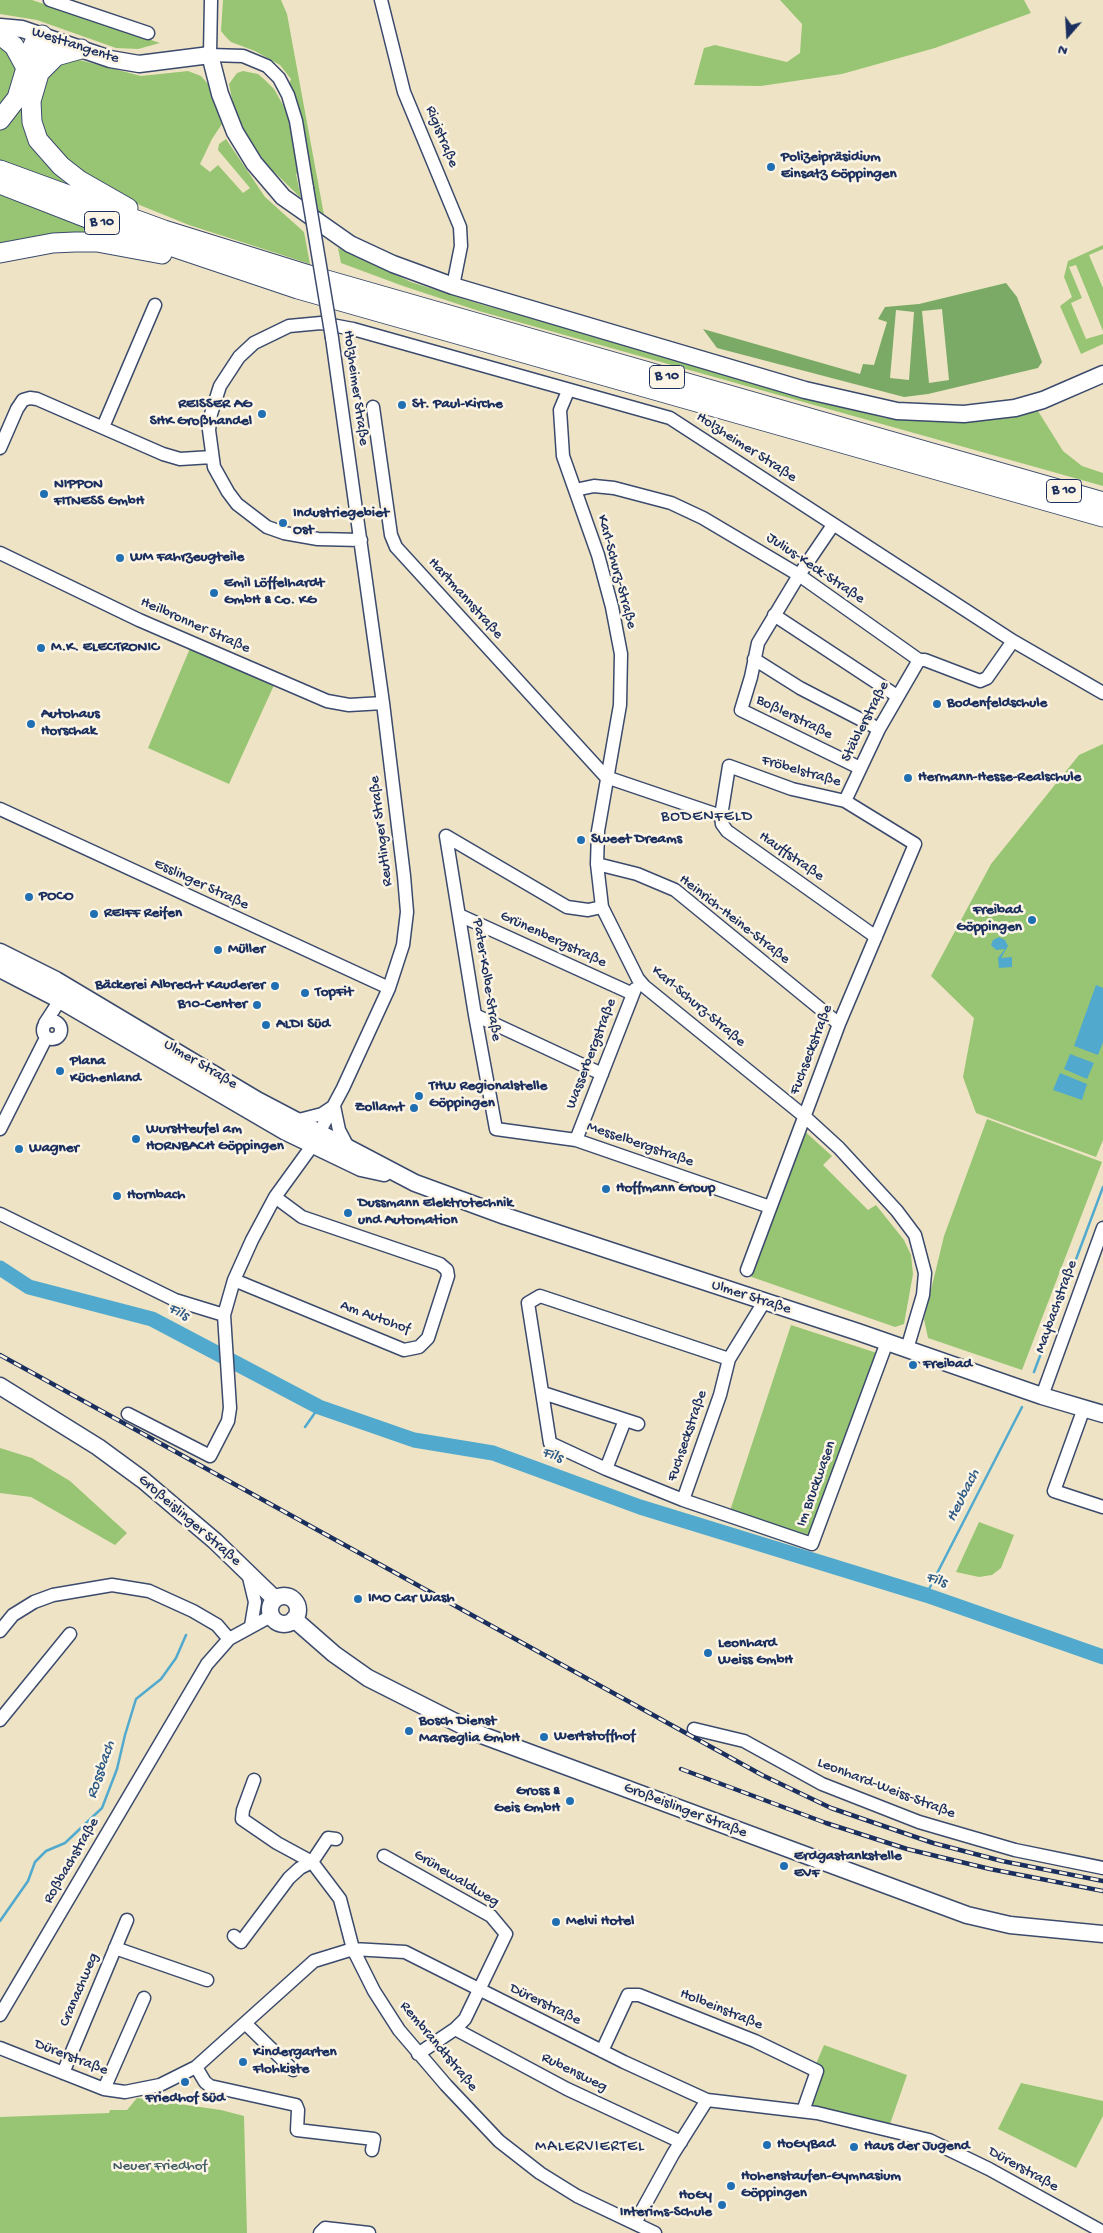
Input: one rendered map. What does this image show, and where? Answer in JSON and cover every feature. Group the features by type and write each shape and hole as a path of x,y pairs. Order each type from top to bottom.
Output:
{"highway":[{"path":"0,35 14,46 33,70"},
{"path":"42,35 35,41 31,101 32,122 38,140 52,158 79,180 141,214 164,230"},
{"path":"0,120 17,98 33,70 56,56 81,49"},
{"name":"B 10","path":"0,170 164,230 310,275 1103,502"},
{"name":"B 10","path":"0,184 87,218 205,258 384,314 1103,517"},
{"name":"B 10","path":"0,252 53,243 97,242 182,259 205,258"}],"main road":[{"name":"Westtangente","path":"0,26 19,28 110,59 139,64 210,55"},
{"path":"210,55 220,94 235,132 254,163 283,198 350,244 393,264 452,286 805,390 896,411 964,414 1015,408 1043,400 1103,374"},
{"name":"Ulmer Straße","path":"0,952 56,980 295,1121 315,1140 349,1149 401,1177 505,1216 887,1342 1042,1396 1103,1414"},
{"name":"Ulmer Straße","path":"0,969 315,1140 361,1168 401,1177"},
{"name":"Großeislinger Straße","path":"0,1386 98,1447 143,1480 247,1570 275,1600"},
{"path":"288,1597 295,1602 297,1611 294,1619 282,1624 271,1616 270,1607 275,1600 288,1597"},
{"name":"Großeislinger Straße","path":"294,1619 334,1654 368,1678 488,1737 967,1916 1010,1925 1103,1934"}],"street":[{"path":"50,0 148,33"},
{"path":"210,55 211,0"},
{"name":"Rigistraße","path":"381,0 404,92 460,227 461,246 452,286"},
{"name":"Holzheimer Straße","path":"210,55 243,56 267,66 279,78 288,95 296,121 307,188 332,338 361,540 318,539 284,533 267,527 246,513 228,492 212,457 209,430 211,414 215,398 226,375 238,357 254,343 289,326 322,323 353,329 568,391 670,418 1013,640 1103,693"},
{"path":"103,427 155,305"},
{"name":"Karl-Schurz-Straße","path":"568,391 560,410 563,456 612,607 621,654 620,705 598,831 597,864 602,907 638,980 804,1116 839,1148 897,1211 915,1234 925,1273 923,1295 907,1349"},
{"path":"0,448 19,404 30,398 103,427 163,454 180,459 212,457"},
{"name":"Hartmannstraße","path":"373,407 391,535 396,547 606,777"},
{"name":"Julius-Keck-Straße","path":"575,490 594,486 614,488 671,503 730,532 799,575 919,660 925,660 980,681 987,678 1013,640"},
{"path":"833,525 774,615 758,643 754,659 800,688 879,729"},
{"name":"Reutlinger Straße","path":"315,1140 334,1106 389,988 403,945 407,912 383,703 361,540"},
{"name":"Heilbronner Straße","path":"0,553 139,620 327,701 349,705 383,703"},
{"path":"774,615 897,696"},
{"name":"Boßlerstraße","path":"754,659 751,677 741,710 860,768"},
{"name":"Stäblerstraße","path":"845,801 879,729 919,660"},
{"name":"Fröbelstraße","path":"721,816 729,766 792,789 845,801 915,844"},
{"path":"606,777 721,816"},
{"name":"Esslinger Straße","path":"0,809 389,988"},
{"name":"Hauffstraße","path":"721,816 722,824 727,831 876,937"},
{"name":"Pater-Kolbe-Straße","path":"496,1129 475,1015 446,836 567,907 588,910 602,907"},
{"name":"Fuchseckstraße","path":"747,1270 839,1024 915,844"},
{"name":"Heinrich-Heine-Straße","path":"597,864 637,874 675,890 839,1024"},
{"name":"Grünenbergstraße","path":"459,915 633,994"},
{"name":"Wasserbergstraße","path":"576,1140 638,980"},
{"path":"0,1129 46,1038 55,1039 59,1036 61,1029 56,1022 45,1023 60,1000"},
{"path":"475,1015 602,1074"},
{"path":"295,1121 322,1114 334,1106 339,1130 349,1149"},
{"name":"Messelbergstraße","path":"496,1129 576,1140 770,1207"},
{"path":"128,1414 210,1456 228,1420 230,1408 224,1315 234,1280 252,1240 275,1198 315,1140"},
{"name":"Am Autohof","path":"234,1280 404,1350 418,1347 428,1338 448,1276 448,1270 440,1264 302,1217 275,1198"},
{"path":"0,1214 175,1300 224,1315"},
{"name":"Maybachstraße","path":"1042,1396 1103,1228"},
{"name":"Im Bruckwasen","path":"729,1359 540,1296 528,1303 550,1443 606,1469 683,1500 812,1544 887,1342"},
{"name":"Fuchseckstraße","path":"683,1500 720,1395 729,1359 764,1302"},
{"path":"542,1393 638,1424"},
{"path":"1084,1408 1054,1491 1103,1507"},
{"path":"606,1469 625,1420"},
{"path":"247,1570 255,1602 251,1626"},
{"path":"0,1631 13,1615 34,1602 53,1595 112,1585 149,1591 187,1608 217,1625 229,1640"},
{"name":"Roßbachstraße","path":"0,2015 207,1664 229,1640 271,1616"},
{"path":"0,1720 70,1634"},
{"name":"Leonhard-Weiss-Straße","path":"694,1729 744,1741 822,1784 919,1822 1015,1850 1103,1868"},
{"name":"Rembrandtstraße","path":"254,1780 242,1818 277,1844 312,1862 340,1899 354,1949 374,1991 399,2030 418,2054 483,2124 530,2166 577,2196 655,2233"},
{"path":"234,1936 241,1942 289,1878 300,1868 312,1862 328,1838 336,1839"},
{"name":"Grünewaldweg","path":"384,1856 491,1916 506,1934 480,1991"},
{"name":"Cranachweg","path":"63,2073 127,1920"},
{"name":"Cranachweg","path":"115,1948 207,1980"},
{"name":"Dürerstraße","path":"0,2048 104,2089 125,2092 160,2085 196,2067 314,1960 354,1949 405,1952 602,2052 707,2100 803,2112 929,2140 990,2169 1103,2232"},
{"path":"418,2054 455,2029 465,2019 480,1991"},
{"name":"Holbeinstraße","path":"602,2052 628,1996 639,1995 755,2040 818,2071 803,2112"},
{"path":"104,2089 144,1998"},
{"path":"245,2023 293,2070"},
{"name":"Rubensweg","path":"455,2029 567,2089 681,2142"},
{"path":"196,2067 205,2082 210,2086 296,2105 298,2110 297,2130 374,2139 372,2150"},
{"path":"635,2223 707,2100"},
{"path":"320,2233 325,2228 369,2233"}],"green space":[{"path":"0,0 32,0 160,43 138,49 116,48 37,20 0,14"},
{"path":"223,0 281,0 287,14 324,215 311,204 289,85 291,79 280,65 255,51 231,42 225,36 221,31"},
{"path":"780,0 1024,0 1031,13 935,48 842,74 761,86 694,85 704,48 715,45 787,62 800,53 802,24"},
{"path":"0,43 7,46 20,77 0,113"},
{"path":"72,58 141,76 188,71 201,76 208,84 222,124 212,139 200,164 210,172 218,165 243,193 250,188 218,150 219,144 226,139 265,197 304,232 310,264 189,225 104,188 74,169 46,140 38,112 49,73 55,63"},
{"path":"243,71 258,74 265,80 274,89 287,112 300,173 296,174 301,198 266,164 246,134 234,109 229,84 237,73"},
{"path":"26,82 32,146 40,158 56,174 97,198 0,162 0,123"},
{"path":"0,195 91,229 119,239 0,249"},
{"path":"1103,245 1103,249 1089,255 1103,288 1103,331 1076,265 1069,267 1082,298 1071,303 1086,339 1103,334 1103,344 1081,354 1060,306 1072,297 1064,277 1068,261"},
{"path":"338,248 411,282 480,304 884,418 942,422 978,420 1038,411 1063,451 1082,466 1103,473 1103,486 479,311 341,263"},
{"path":"1006,283 1017,297 1042,362 1038,368 928,394 904,397 717,348 703,329 860,374 863,364 874,365 887,322 878,319 885,307 919,304","holes":["942,309 949,380 929,383 922,311","896,310 914,312 909,380 890,378"]},
{"path":"191,646 275,683 229,784 148,748"},
{"name":"Freibad Göppingen","path":"1103,744 1103,1140 1096,1157 976,1113 963,1077 974,1018 931,976 991,864 1079,755"},
{"path":"987,1119 1102,1162 1022,1370 928,1338 924,1319 944,1236"},
{"path":"801,1128 832,1156 823,1165 868,1210 876,1205 904,1240 911,1255 913,1274 904,1324 895,1327 746,1275"},
{"path":"791,1325 880,1354 810,1546 727,1520"},
{"path":"0,1448 32,1458 70,1481 127,1533 115,1545 31,1497 0,1493"},
{"path":"979,1522 1014,1535 1001,1568 992,1575 979,1577 956,1572"},
{"path":"824,2045 907,2075 889,2127 808,2108 816,2064"},
{"path":"1021,2083 1103,2101 1103,2116 1076,2168 998,2129"},
{"name":"Neuer Friedhof","path":"137,2098 221,2110 244,2116 247,2233 0,2233 0,2117 109,2113 110,2110 127,2110"}],"water":[{"path":"999,937 1005,940 1008,946 1001,958 1012,957 1012,967 999,968 998,958 1005,949 996,950 991,945 993,940"},
{"path":"1096,985 1103,988 1103,1042 1098,1055 1074,1046"},
{"path":"1070,1054 1094,1063 1087,1079 1064,1069"},
{"path":"1060,1073 1087,1084 1082,1100 1053,1090"}],"waterway":[{"name":"Heubach","path":"1034,1372 1103,1187"},
{"name":"Fils","path":"0,1268 29,1287 152,1319 319,1407 414,1440 493,1453 640,1507 926,1595 1103,1657"},
{"name":"Rossbach","path":"305,1427 319,1407"},
{"name":"Heubach","path":"926,1595 1022,1407"},
{"name":"Rossbach","path":"0,1921 28,1881 35,1862 46,1851 65,1843 102,1808 117,1769 136,1699 161,1679 176,1658 186,1635"}],"railway":[{"path":"0,1355 762,1775 831,1808 933,1843 1002,1861 1103,1881"},
{"path":"681,1769 826,1823 907,1849 990,1869 1103,1891"}],"place":[{"name":"Polizeipräsidium Einsatz Göppingen","path":"771,167"},
{"name":"St. Paul-Kirche","path":"402,405"},
{"name":"REISSER AG SHK Großhandel","path":"262,414"},
{"name":"NIPPON FITNESS GmbH","path":"44,494"},
{"name":"Industriegebiet Ost","path":"283,523"},
{"name":"WM Fahrzeugteile","path":"120,558"},
{"name":"Emil Löffelhardt GmbH & Co. KG","path":"214,593"},
{"name":"M.K. ELECTRONIC","path":"41,648"},
{"name":"Bodenfeldschule","path":"937,704"},
{"name":"Autohaus Horschak","path":"31,724"},
{"name":"Hermann-Hesse-Realschule","path":"908,778"},
{"name":"Sweet Dreams","path":"581,840"},
{"name":"POCO","path":"29,897"},
{"name":"REIFF Reifen","path":"94,914"},
{"name":"Freibad Göppingen","path":"1032,920"},
{"name":"Müller","path":"218,950"},
{"name":"Bäckerei Albrecht Kauderer","path":"275,986"},
{"name":"TopFit","path":"305,993"},
{"name":"B10-Center","path":"257,1005"},
{"name":"ALDI Süd","path":"266,1025"},
{"name":"Plana Küchenland","path":"60,1071"},
{"name":"THW Regionalstelle Göppingen","path":"419,1096"},
{"name":"Zollamt","path":"414,1108"},
{"name":"Wurstteufel am HORNBACH Göppingen","path":"136,1139"},
{"name":"Wagner","path":"19,1149"},
{"name":"Hoffmann Group","path":"606,1189"},
{"name":"Hornbach","path":"117,1196"},
{"name":"Dussmann Elektrotechnik und Automation","path":"348,1213"},
{"name":"Freibad","path":"913,1365"},
{"name":"IMO Car Wash","path":"358,1599"},
{"name":"Leonhard Weiss GmbH","path":"708,1653"},
{"name":"Bosch Dienst Marseglia GmbH","path":"409,1731"},
{"name":"Wertstoffhof","path":"544,1737"},
{"name":"Gross & Geis GmbH","path":"570,1801"},
{"name":"Erdgastankstelle EVF","path":"784,1866"},
{"name":"Melvi Hotel","path":"556,1922"},
{"name":"Kindergarten Flohkiste","path":"243,2062"},
{"name":"Friedhof Süd","path":"185,2082"},
{"name":"HoGyBad","path":"767,2145"},
{"name":"Haus der Jugend","path":"854,2147"},
{"name":"Hohenstaufen-Gymnasium Göppingen","path":"731,2186"},
{"name":"HoGy Interims-Schule","path":"722,2205"}],"district":[{"name":"BODENFELD","path":"707,818"},
{"name":"MALERVIERTEL","path":"590,2148"}]}
